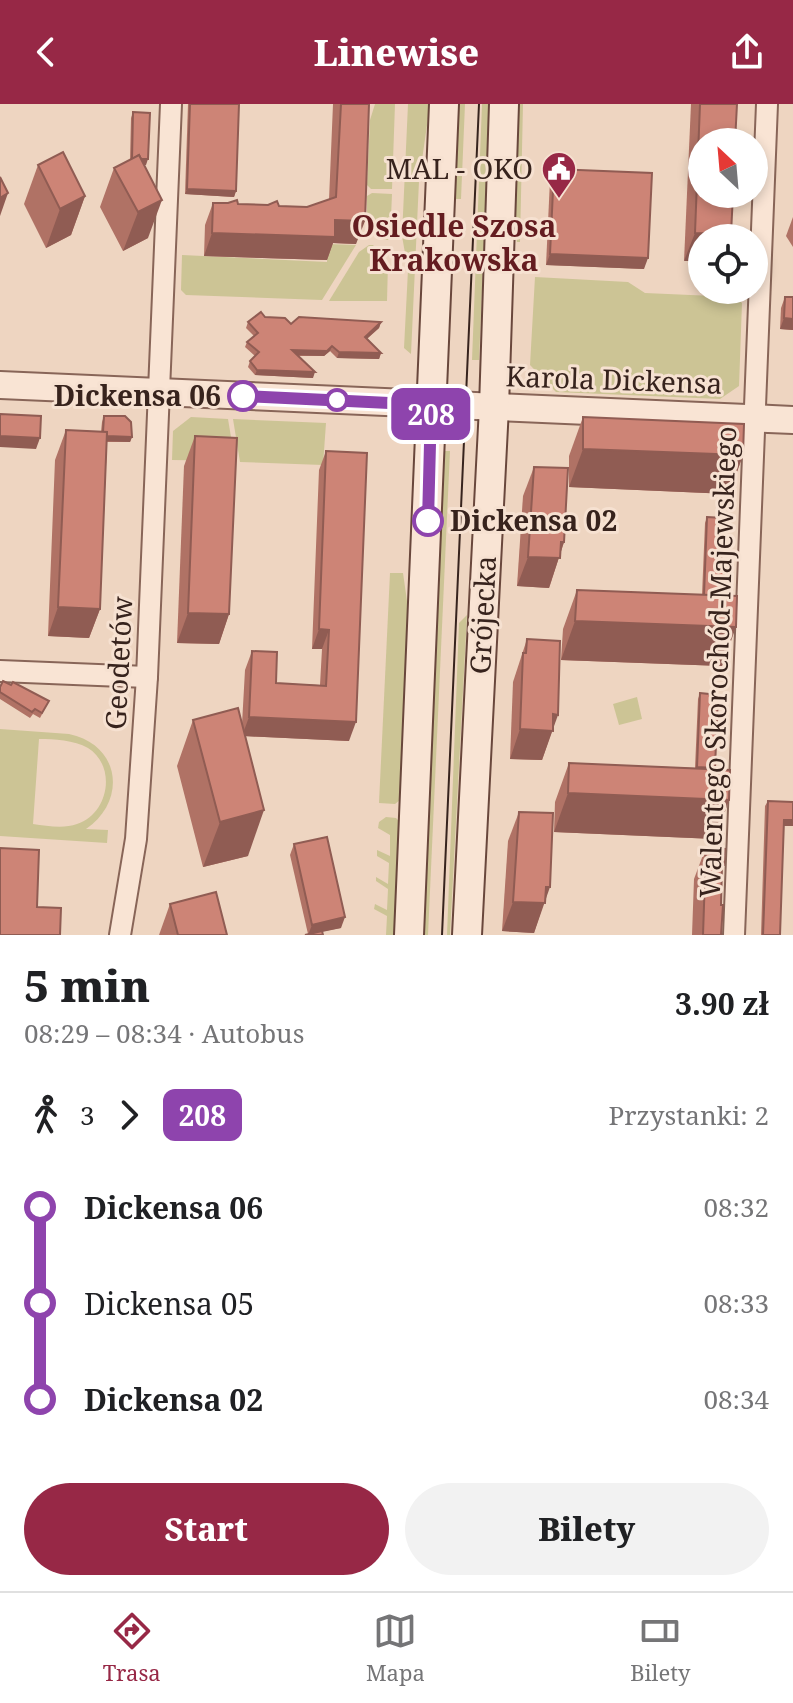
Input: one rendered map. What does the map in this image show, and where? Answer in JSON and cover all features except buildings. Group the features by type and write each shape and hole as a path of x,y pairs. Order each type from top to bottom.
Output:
{"main road":[{"name":"Grójecka","path":"409,935 444,104"},
{"name":"Grójecka","path":"467,935 494,407 504,104"}],"street":[{"name":"Geodetów","path":"120,935 136,839 147,677 171,104"},
{"name":"Walentego Skorochód-Majewskiego","path":"734,935 767,104"},
{"name":"Karola Dickensa","path":"0,385 793,420"},
{"path":"0,671 147,677"}],"shaded area":[{"path":"375,104 395,104 392,189 371,189 367,185 370,120"},
{"path":"408,104 430,104 419,181 411,354 404,348 408,270 402,236"},
{"path":"457,104 465,104 461,199 452,199"},
{"path":"482,104 490,104 479,360 472,360"},
{"path":"513,104 523,104 520,242 517,242 512,214"},
{"path":"372,193 392,194 390,240 382,240 367,220 367,196"},
{"path":"328,244 356,245 322,300 186,295 181,290 182,255 327,262"},
{"path":"373,245 388,263 387,301 329,301 359,252"},
{"path":"535,277 628,282 645,293 688,295 688,304 742,304 739,386 720,399 556,392 530,365"},
{"path":"191,417 228,419 235,461 172,460 173,431"},
{"path":"233,419 326,423 323,465 240,462"},
{"path":"444,451 450,451 428,935 421,935"},
{"path":"390,573 403,573 408,608 400,800 395,804 379,803"},
{"path":"467,615 450,935 447,935 459,623"},
{"path":"637,697 642,719 619,725 613,704"},
{"path":"0,729 69,734 86,740 99,750 108,762 112,790 108,804 86,829 108,830 107,843 0,836","holes":["39,739 64,740 82,745 97,756 106,777 105,789 102,800 88,819 72,826 33,824"]},
{"path":"386,817 399,821 394,935 386,935 387,916 374,909 375,904 387,910 388,889 376,881 376,877 388,884 389,863 377,856 377,850 390,856 390,835 378,828 379,822"}],"tram line":[{"path":"442,935 479,104"}],"bus line":[{"name":"208","path":"243,396 431,405 428,521"}],"place":[{"name":"MAL - OKO","path":"559,200"},
{"name":"Dickensa 06","path":"243,396"},
{"name":"Dickensa 02","path":"428,521"}],"district":[{"name":"Osiedle Szosa Krakowska","path":"454,244"}]}
